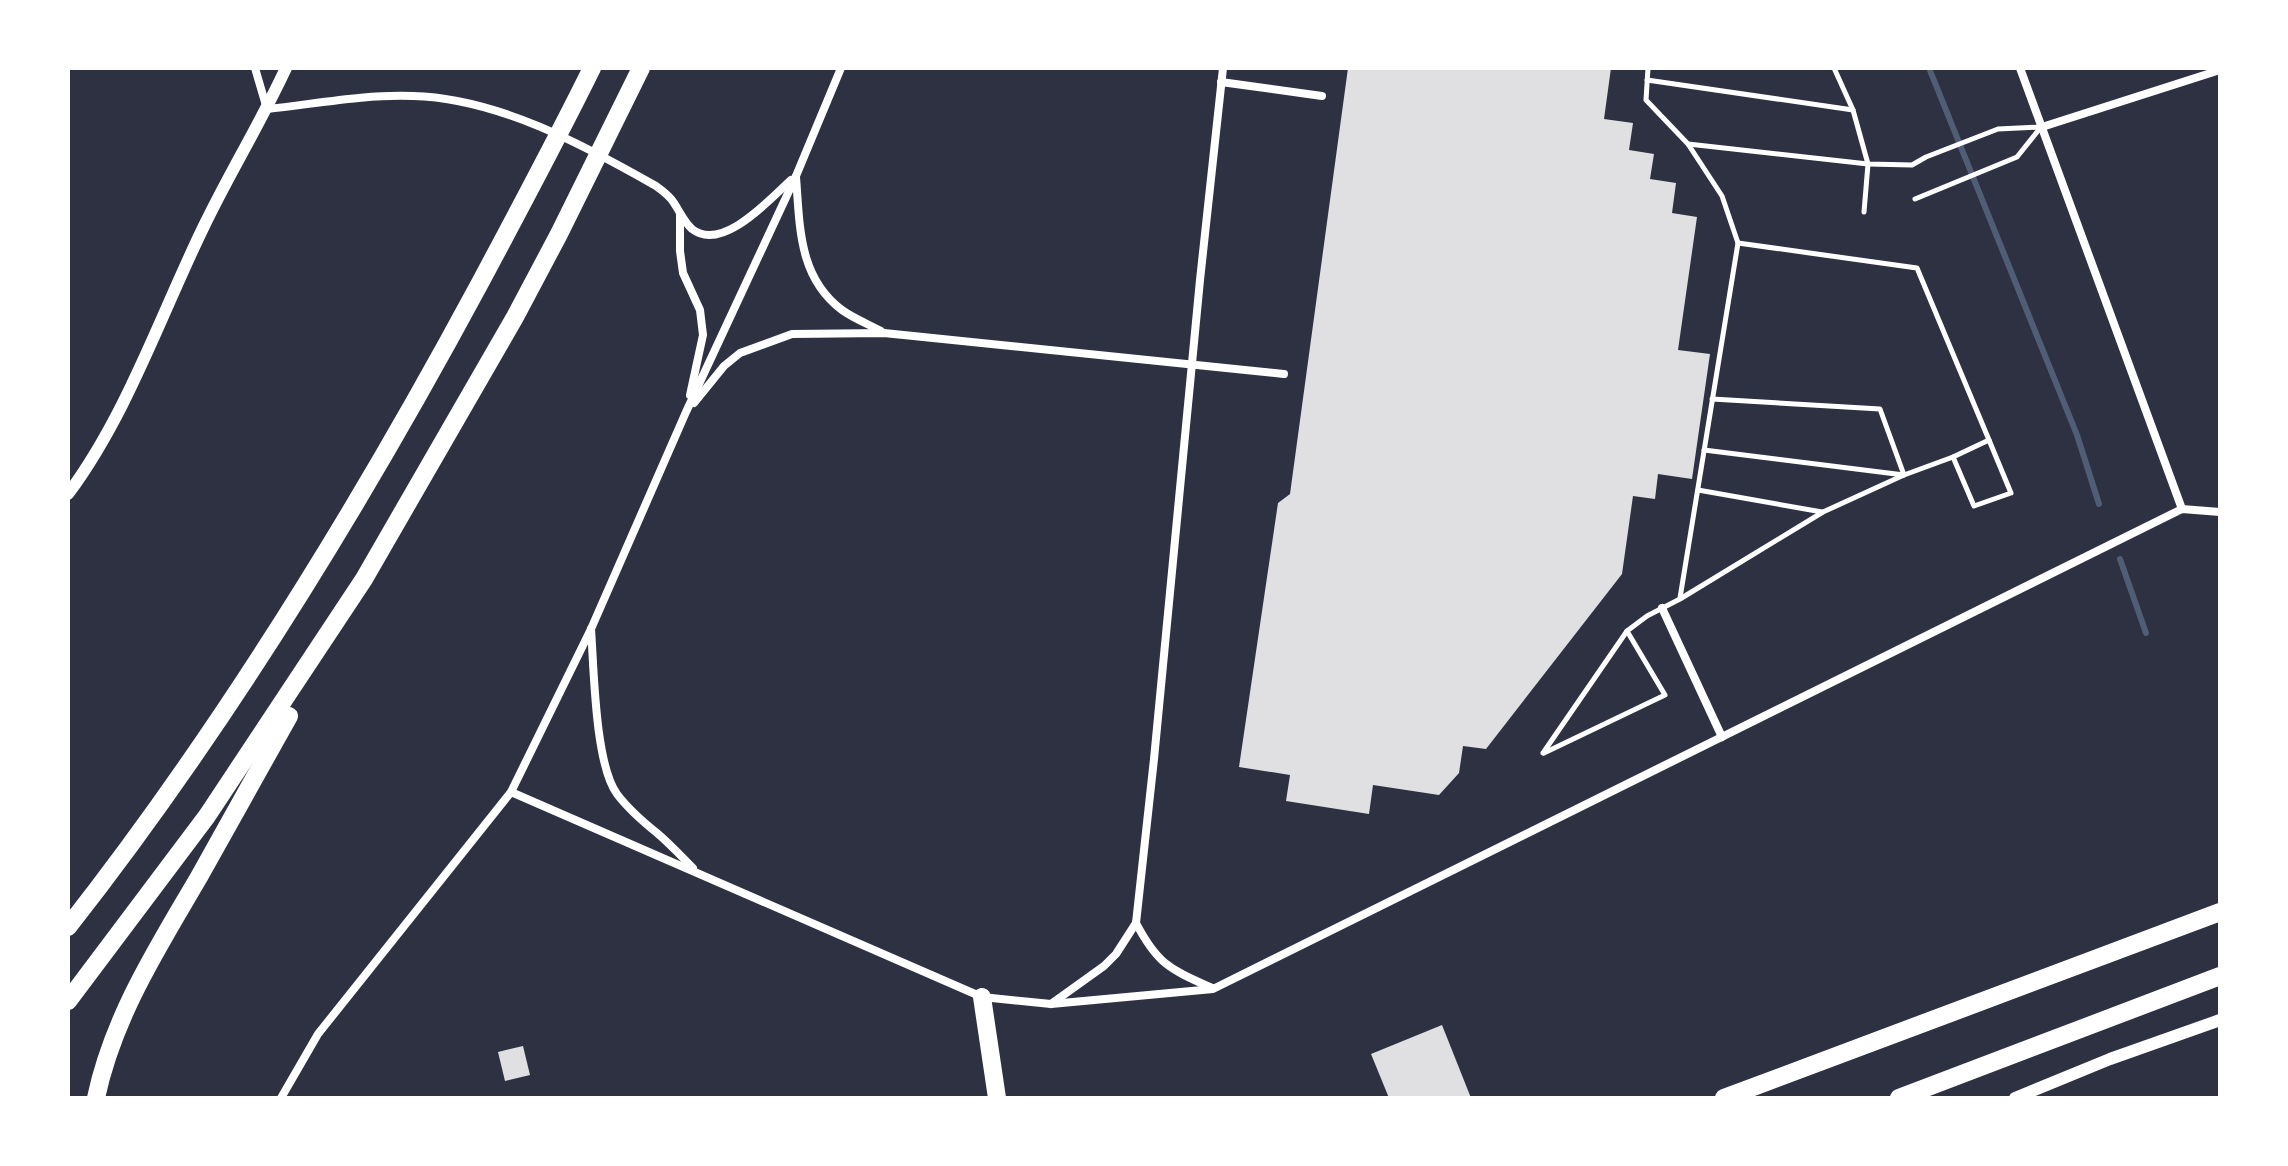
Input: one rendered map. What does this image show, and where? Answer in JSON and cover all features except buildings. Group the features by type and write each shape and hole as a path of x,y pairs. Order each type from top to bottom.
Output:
{"highway":[{"path":"68,927 199,746 321,562 432,373 592,68"},
{"path":"68,1001 207,816 364,579 515,317 641,68"},
{"path":"96,1098 109,1047 140,981 417,487"},
{"path":"1724,1098 2220,912"},
{"path":"1899,1098 2220,976"},
{"path":"982,997 997,1098"}],"street":[{"path":"255,68 267,109"},
{"path":"68,494 117,413 205,223 286,68"},
{"path":"281,1098 318,1034 511,792 591,629 686,412 796,176 841,68"},
{"path":"1051,1004 1104,966 1116,954 1136,923 1223,68"},
{"path":"2020,68 2182,509"},
{"path":"2042,127 2220,70"},
{"path":"1221,82 1322,96"},
{"path":"267,109 411,96 466,102 522,118 641,178 667,195 692,229 702,234 723,234 744,221 796,176"},
{"path":"796,176 801,238 808,267 832,301 884,333"},
{"path":"680,213 683,273 700,310 703,335 686,412"},
{"path":"686,412 724,366 740,353 792,334 884,333 1284,374"},
{"path":"511,792 982,997 1051,1004 1213,989 2182,509 2220,512"},
{"path":"1662,608 1722,737"},
{"path":"591,629 600,735 604,761 615,791 633,814 700,874"},
{"path":"1136,923 1163,963 1213,989"},
{"path":"2015,1098 2110,1059 2220,1020"}],"lane":[{"path":"1648,68 1646,100 1688,144 1722,196 1738,243 1680,599"},
{"path":"1834,68 1853,110 1868,164 1864,212"},
{"path":"1647,80 1853,110"},
{"path":"1688,144 1868,164 1912,165 1998,129 2042,127"},
{"path":"1915,199 2017,157 2042,127"},
{"path":"1738,243 1917,268 2011,493 1974,506 1953,457"},
{"path":"1712,399 1880,409 1904,475"},
{"path":"1627,631 1665,695 1543,753 1627,631 1647,616 1823,512 1989,440"},
{"path":"1704,450 1904,475"},
{"path":"1698,490 1823,512"}],"waterway":[{"path":"1929,68 2077,435 2099,504"},
{"path":"2120,559 2146,633"}]}
